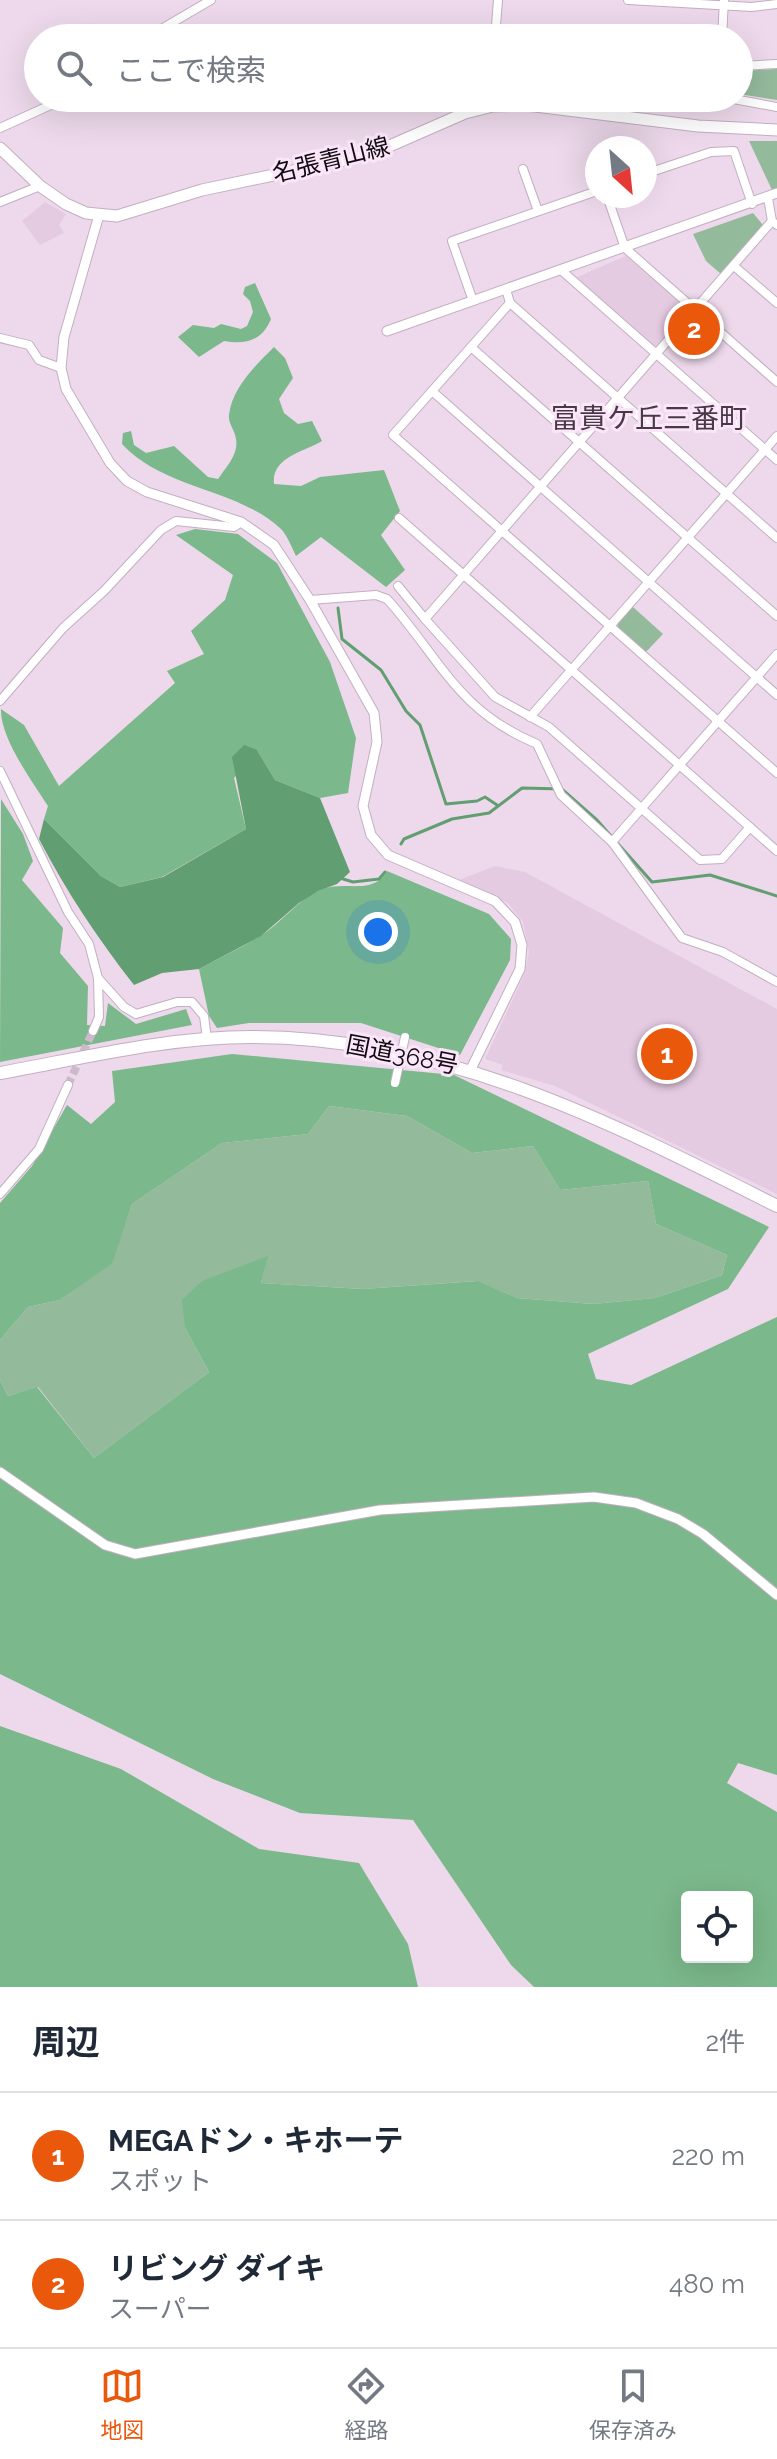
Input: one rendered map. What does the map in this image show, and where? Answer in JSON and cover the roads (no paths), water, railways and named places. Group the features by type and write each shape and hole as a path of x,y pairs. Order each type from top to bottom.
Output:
{"highway":[{"name":"国道368号","path":"0,1073 207,1039 285,1038 359,1044 471,1069 547,1096 777,1206"}],"main road":[{"name":"名張青山線","path":"0,148 40,186 76,209 99,215 135,213 202,190 369,155 469,112"},
{"name":"名張青山線","path":"584,112 698,126 777,130"}],"street":[{"path":"170,24 211,0"},
{"path":"496,24 498,0"},
{"path":"628,0 777,4"},
{"path":"723,24 724,3"},
{"path":"753,65 777,64"},
{"path":"753,103 777,107"},
{"path":"0,128 35,112"},
{"path":"657,170 711,152 734,151 752,204"},
{"path":"523,169 538,211"},
{"path":"0,202 40,186"},
{"path":"473,301 452,241 585,195"},
{"path":"387,331 772,196 774,223 425,619"},
{"path":"611,208 625,248 777,382"},
{"path":"99,215 64,337 61,368 66,389 119,474 147,492 241,522 274,545 310,600 374,713 377,742 363,806 371,835 388,855 399,861 495,901 519,930 523,953 520,969 471,1069"},
{"path":"734,266 777,303"},
{"path":"561,270 777,460"},
{"path":"506,289 510,303 777,538"},
{"path":"510,303 393,435 777,773"},
{"path":"0,338 29,345 39,360 61,368"},
{"path":"471,347 777,616"},
{"path":"432,391 777,695"},
{"path":"530,717 777,436"},
{"path":"399,518 777,851"},
{"path":"0,701 63,628 104,591 161,530 176,521 234,527 241,522"},
{"path":"398,586 495,697 549,727 700,860 722,859 750,827"},
{"path":"310,600 384,596 463,695 503,729 537,744 561,795 615,839 682,938 723,952 777,982"},
{"path":"615,839 777,654"},
{"path":"0,771 68,912 89,944 98,978 99,1017 93,1031"},
{"path":"98,978 124,1007 136,1014 177,1002 192,1002 204,1016 207,1039"},
{"path":"395,1083 405,1037"},
{"path":"0,1194 39,1149 68,1085"},
{"path":"0,1472 105,1545 135,1554 380,1510 576,1496 622,1500 665,1513 703,1534 777,1595"}],"waterway":[{"path":"338,608 342,639 381,670 406,711 420,725 446,804 477,801 485,797 497,805"},
{"path":"401,844 404,839 452,819 489,813 522,788 562,789 596,819 652,882 710,875 777,896"},
{"path":"340,878 353,882 379,879 385,872"}],"tunnel":[{"path":"68,1085 93,1031"}],"place":[{"name":"リビング ダイキ","path":"694,329"},
{"name":"MEGAドン・キホーテ","path":"667,1054"}],"district":[{"name":"富貴ケ丘三番町","path":"649,418"}]}
